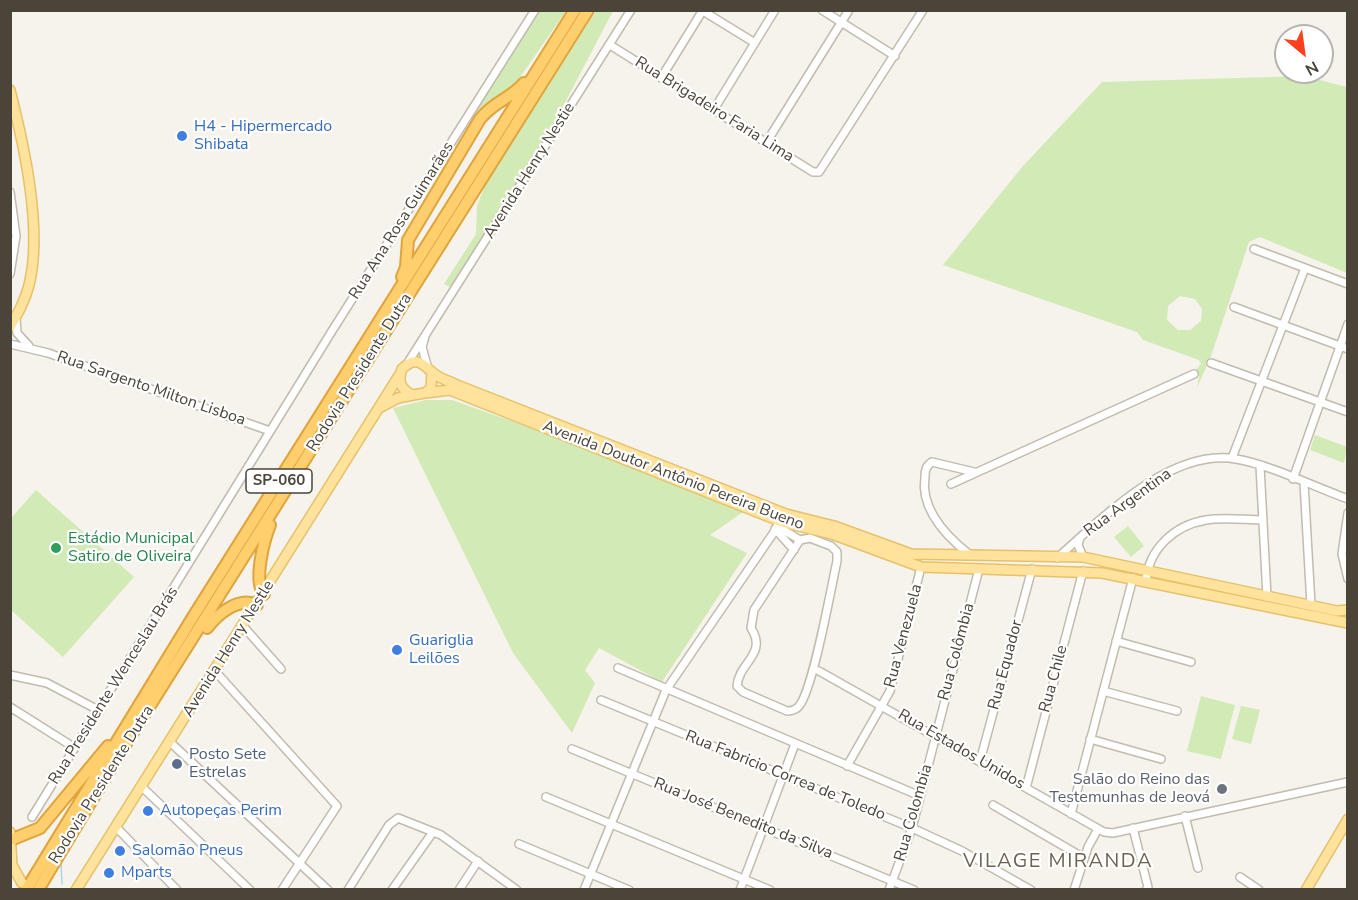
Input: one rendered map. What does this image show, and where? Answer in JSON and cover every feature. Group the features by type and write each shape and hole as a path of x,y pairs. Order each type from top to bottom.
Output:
{"highway":[{"name":"Rodovia Presidente Dutra","path":"24,886 575,10"},
{"name":"Rodovia Presidente Dutra","path":"38,890 282,496 588,10"},
{"path":"394,297 406,267 408,240 474,129 491,106 520,88 552,47"},
{"path":"264,594 260,588 264,541 282,496"},
{"path":"191,642 224,611 250,603 257,605"},
{"path":"11,837 40,828 128,723"}],"main road":[{"path":"10,90 33,213 35,245 29,285 10,327"},
{"path":"379,408 390,401 425,393 431,388 430,368 413,362 407,364 400,374 402,388 413,395"},
{"name":"Avenida Doutor Antônio Pereira Bueno","path":"430,368 457,385 780,523 834,526 911,554 1083,557 1267,597 1347,610"},
{"name":"Avenida Henry Nestle","path":"78,888 400,374"},
{"name":"Avenida Doutor Antônio Pereira Bueno","path":"425,393 450,390 780,523 840,537 921,567 1083,571 1133,578 1347,623"},
{"path":"977,555 987,562 980,569 972,561 977,555"},
{"path":"921,567 928,558 939,556"},
{"path":"1306,890 1347,819"},
{"path":"11,837 12,865 24,886"}],"street":[{"name":"Rua Ana Rosa Guimarães","path":"270,431 535,10"},
{"name":"Avenida Henry Nestie","path":"407,364 631,10"},
{"path":"713,111 775,10"},
{"path":"822,10 895,56 923,10"},
{"path":"766,143 849,10"},
{"path":"661,78 703,11 755,43"},
{"name":"Rua Brigadeiro Faria Lima","path":"610,45 813,172 819,172 895,56"},
{"path":"10,192 13,221 11,272"},
{"path":"1254,249 1347,285"},
{"path":"1232,458 1305,268"},
{"path":"1234,307 1347,349"},
{"path":"16,317 17,333 31,348"},
{"path":"1293,479 1347,324"},
{"path":"427,331 422,347 430,368"},
{"name":"Rua Sargento Milton Lisboa","path":"10,344 31,348 270,431"},
{"path":"1211,363 1347,412"},
{"path":"951,484 1194,374"},
{"name":"Rua Presidente Wenceslau Brás","path":"32,817 100,711 270,431"},
{"name":"Rua Argentina","path":"1057,558 1169,470 1190,462 1232,458 1260,466 1347,499"},
{"path":"974,472 936,461 929,463 926,469 925,499 936,521 960,546 977,555"},
{"path":"1260,466 1267,597"},
{"path":"1304,483 1311,605"},
{"path":"1306,505 1313,486"},
{"path":"1347,513 1342,554 1347,579"},
{"path":"1146,582 1147,571 1156,550 1169,537 1207,519 1263,520"},
{"path":"780,523 800,540"},
{"path":"780,523 794,550"},
{"path":"584,890 666,690 780,523"},
{"path":"810,538 831,546 837,552 837,561 813,666 800,705 787,711 743,692 737,686 738,677 757,648 757,637 751,628 754,610 794,550 800,540 810,538"},
{"name":"Rua Argentina","path":"1080,538 1078,545 1083,557"},
{"path":"939,556 960,546"},
{"name":"Rua Venezuela","path":"847,766 890,691 921,567"},
{"name":"Rua Colômbia","path":"936,735 980,569"},
{"name":"Rua Equador","path":"980,761 1032,570"},
{"name":"Rua Chile","path":"1026,788 1083,571"},
{"path":"1071,814 1133,578"},
{"path":"243,627 281,669"},
{"path":"1116,641 1191,662"},
{"path":"618,668 920,796"},
{"path":"215,671 337,806 282,890"},
{"name":"Rua Estados Unidos","path":"819,671 936,735 1098,829 1113,833 1347,782"},
{"path":"11,675 47,683 100,711"},
{"path":"1103,691 1177,711"},
{"name":"Rua Fabricio Correa de Toledo","path":"601,700 912,828 962,851 1031,890"},
{"path":"10,707 75,748"},
{"name":"Rua Colombia","path":"889,890 912,828 936,735"},
{"path":"1090,740 1161,759"},
{"path":"170,742 328,890"},
{"path":"740,890 795,744"},
{"name":"Rua José Benedito da Silva","path":"572,749 914,890"},
{"path":"142,787 250,890"},
{"path":"546,797 770,890"},
{"path":"993,805 1084,858"},
{"path":"1185,816 1198,868"},
{"path":"348,890 393,820 410,822 433,832 517,890"},
{"path":"117,827 177,890"},
{"path":"1132,828 1148,887 1146,890"},
{"path":"1074,890 1084,858 1098,829"},
{"path":"392,890 433,832"},
{"path":"519,844 629,890"},
{"path":"459,890 478,861"},
{"path":"1240,877 1259,890"}],"green space":[{"path":"537,11 566,11 514,86 484,105 476,113 474,111"},
{"path":"596,11 613,11 528,173 450,287 444,284 476,234 477,206 486,183"},
{"path":"1274,77 1274,84 1334,84 1347,87 1347,273 1260,237 1249,242 1211,356 1197,388 1199,376 1196,370 1201,364 1199,360 1143,340 1137,332 943,265 1022,167 1102,82","holes":["1180,296 1195,299 1202,309 1201,321 1190,330 1178,330 1167,320 1168,306"]},
{"path":"426,400 452,400 576,444 743,512 710,535 747,553 662,682 599,648 585,670 595,683 572,733 513,653 393,408"},
{"path":"1315,435 1347,447 1344,463 1310,450"},
{"name":"Estádio Municipal Satiro de Oliveira","path":"36,490 134,577 63,657 11,610 11,518"},
{"path":"1128,526 1144,546 1131,557 1114,537"},
{"path":"1201,696 1235,705 1221,759 1187,751"},
{"path":"1241,706 1260,710 1251,744 1232,739"}],"waterway":[{"path":"61,863 62,884"}],"place":[{"name":"H4 - Hipermercado Shibata","path":"182,136"},
{"name":"Estádio Municipal Satiro de Oliveira","path":"56,548"},
{"name":"Guariglia Leilões","path":"397,650"},
{"name":"Posto Sete Estrelas","path":"177,764"},
{"name":"Salão do Reino das Testemunhas de Jeová","path":"1222,789"},
{"name":"Autopeças Perim","path":"148,811"},
{"name":"Salomão Pneus","path":"120,851"},
{"name":"Mparts","path":"109,873"}],"district":[{"name":"VILAGE MIRANDA","path":"1058,862"}]}
